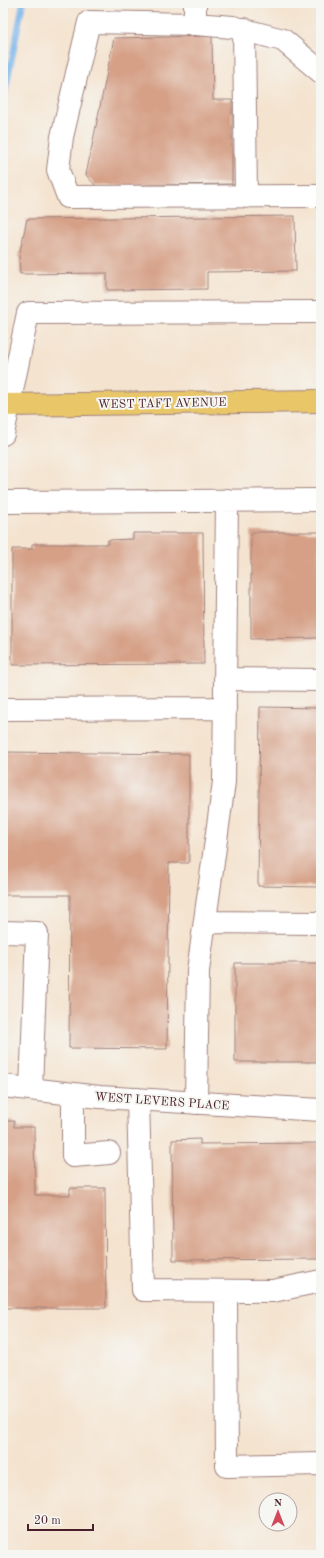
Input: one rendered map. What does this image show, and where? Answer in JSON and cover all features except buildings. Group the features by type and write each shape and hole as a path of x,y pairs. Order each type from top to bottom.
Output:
{"main road":[{"name":"WEST TAFT AVENUE","path":"6,405 321,401"}],"street":[{"path":"321,72 283,40 234,27 195,14 89,22 62,136 58,170 68,197 321,196"},
{"path":"244,29 246,197"},
{"path":"3,434 6,405 28,313 321,312"},
{"path":"196,1103 198,971 224,782 227,500"},
{"path":"3,502 321,500"},
{"path":"225,679 321,680"},
{"path":"3,709 225,708"},
{"path":"205,922 321,923"},
{"path":"3,932 36,933 31,1089"},
{"name":"WEST LEVERS PLACE","path":"3,1086 73,1094 138,1099 321,1110"},
{"path":"73,1094 73,1156 109,1153"},
{"path":"138,1099 143,1290 273,1291 321,1281"},
{"path":"226,1291 226,1466 321,1464"}],"waterway":[{"path":"3,103 23,3"}]}
